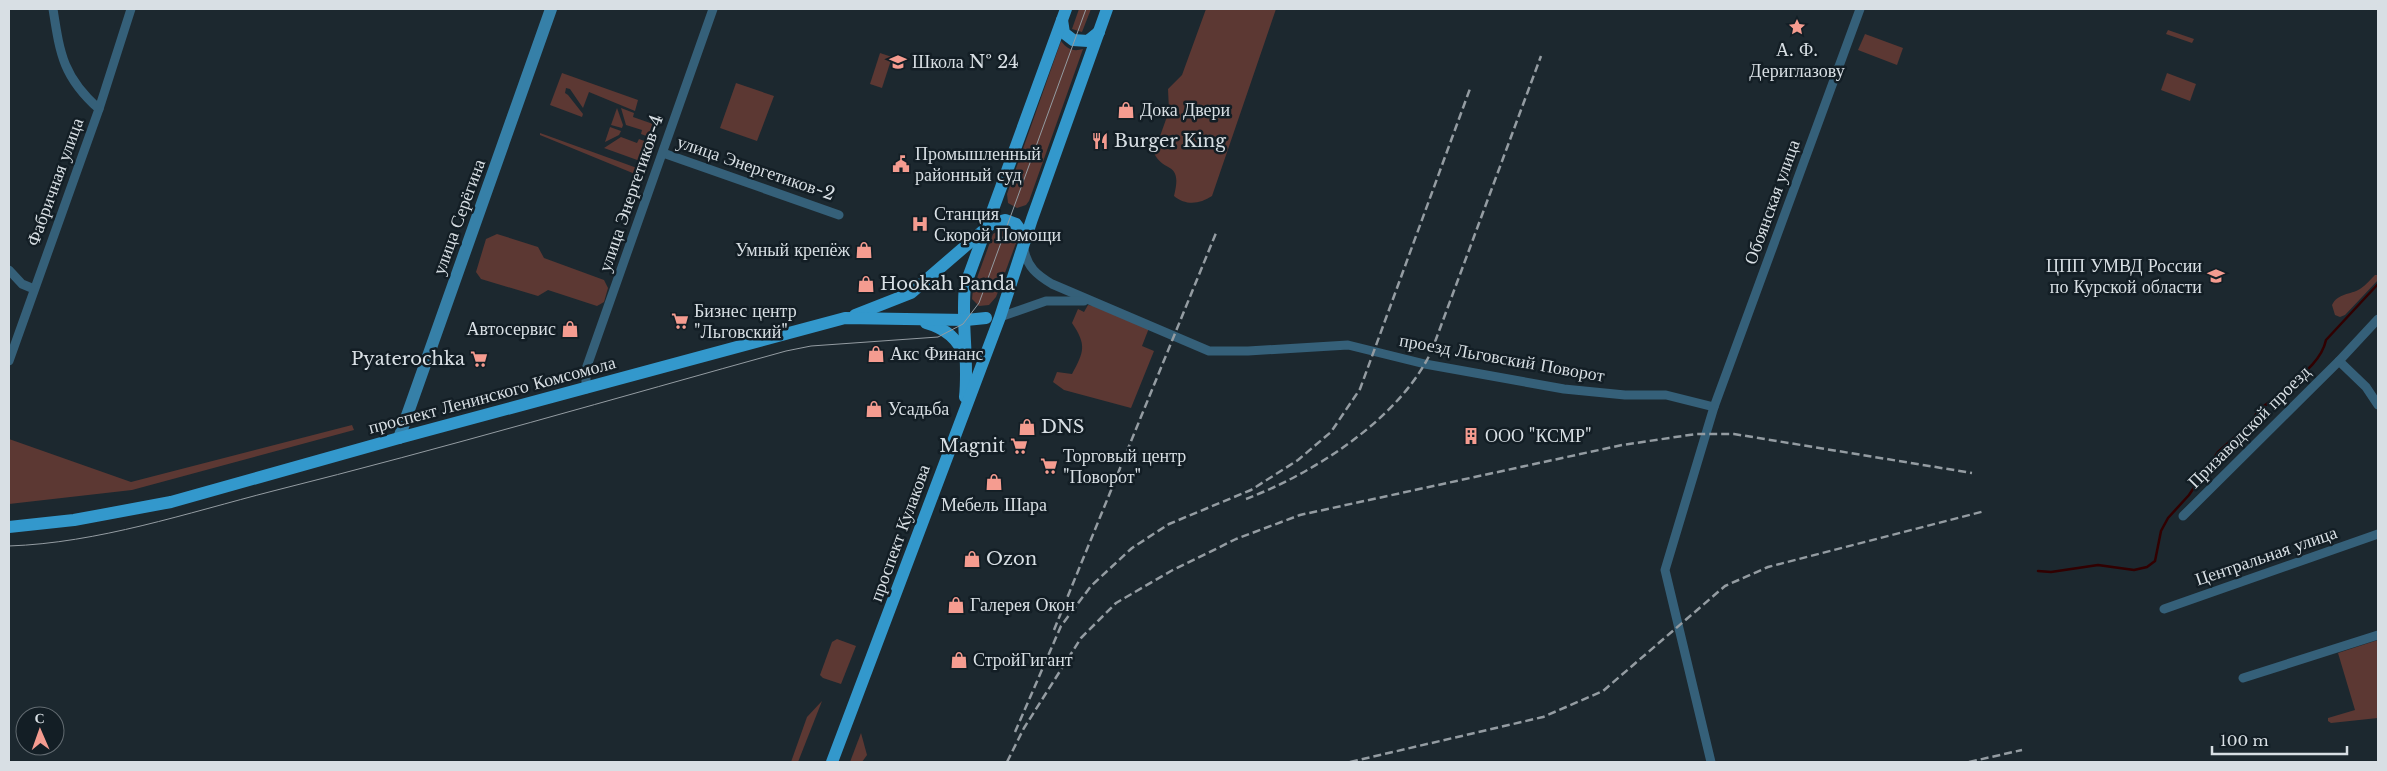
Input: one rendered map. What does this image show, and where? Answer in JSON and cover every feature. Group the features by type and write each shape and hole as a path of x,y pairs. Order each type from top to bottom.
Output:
{"main road":[{"name":"улица Серёгина","path":"399,438 552,9"},
{"path":"1024,242 1107,9"},
{"path":"1064,13 1064,33 1073,40 1088,41 1099,31"},
{"path":"963,414 967,365 964,320 965,286 1064,13"},
{"path":"845,318 911,293 986,228 998,221 1010,222 1021,229 1024,242"},
{"name":"проспект Кулакова","path":"832,762 1000,317 1024,242"},
{"path":"965,286 968,308 974,315 986,318"},
{"name":"проспект Ленинского Комсомола","path":"9,527 74,520 171,502 399,438 845,318 964,320 1000,317"},
{"path":"894,318 930,324 950,334 962,351 967,365"}],"street":[{"name":"Фабричная улица","path":"9,362 99,109 87,98 66,69 60,54 53,9"},
{"path":"99,109 131,9"},
{"name":"улица Энергетиков-4","path":"586,389 586,369 713,9"},
{"name":"Обоянская улица","path":"1714,407 1860,9"},
{"name":"улица Энергетиков-2","path":"663,153 839,215"},
{"name":"проезд Льговский Поворот","path":"1024,242 1026,258 1039,277 1209,351 1248,351 1348,345 1425,364 1564,389 1625,395 1666,395 1714,407"},
{"path":"9,270 22,284 34,289"},
{"path":"1000,317 1046,301 1096,302"},
{"name":"Призаводской проезд","path":"2183,516 2339,361 2378,319"},
{"path":"2339,361 2366,387 2378,405"},
{"path":"1711,762 1665,570 1714,407"},
{"name":"Центральная улица","path":"2164,609 2378,534"},
{"path":"2243,678 2378,635"}],"shaded area":[{"path":"1079,9 1091,9 1082,32 1072,29"},
{"path":"1206,9 1276,9 1212,196 1203,201 1188,203 1174,196 1176,177 1174,172 1163,164 1154,153 1169,111 1168,89 1182,75"},
{"path":"2168,30 2194,39 2192,43 2166,34"},
{"path":"1865,34 1903,48 1897,65 1858,50"},
{"path":"1061,41 1070,49 1083,49 1029,201 1026,205 1017,208 1008,203 1007,194"},
{"path":"880,53 892,57 882,88 870,84"},
{"path":"562,73 638,100 635,111 589,92 583,108 570,89 566,88 565,93 583,114 582,117 550,105"},
{"path":"2167,73 2196,84 2190,101 2161,90"},
{"path":"736,83 774,96 757,141 720,128"},
{"path":"617,108 623,125 622,128 611,125"},
{"path":"621,108 634,113 633,117 653,124 649,137 641,134 642,130 626,125"},
{"path":"610,127 621,131 619,135 605,142"},
{"path":"540,133 637,168 635,174 540,135"},
{"path":"621,137 637,143 639,139 647,142 640,161 604,148"},
{"path":"1003,228 1014,234 1016,243 996,297 989,305 979,306 972,299 973,289 993,234"},
{"path":"497,234 538,247 544,258 604,280 608,288 604,302 597,306 548,290 538,296 481,279 476,272 486,239"},
{"path":"2375,275 2378,275 2378,280 2345,315 2340,317 2335,315 2332,305 2338,298 2360,289"},
{"path":"1088,305 1095,306 1149,328 1142,346 1154,351 1131,408 1064,390 1053,382 1057,372 1072,374 1079,360 1082,343 1072,323 1078,309 1084,312"},
{"path":"352,425 354,430 132,490 9,504 9,439 131,482"},
{"path":"837,639 856,646 841,684 823,678 820,675 832,642"},
{"path":"2378,640 2378,718 2331,723 2328,721 2328,718 2355,710 2338,653"},
{"path":"822,701 798,762 791,762 807,717"},
{"path":"861,733 867,755 862,762 850,762"}],"waterway":[{"path":"2038,571 2051,572 2098,565 2134,570 2147,567 2155,561 2161,531 2168,518 2189,495 2218,452 2253,421 2260,409 2299,378 2313,364 2319,357 2326,340 2378,284"}],"tram line":[{"path":"9,546 76,539 142,526 466,440 786,351 811,346 938,337 963,324 979,303 1086,9"}],"railway":[{"path":"1246,499 1299,474 1326,459 1352,441 1377,421 1399,399 1418,375 1432,350 1541,56"},
{"path":"1015,732 1061,626 1091,586 1132,548 1169,524 1251,490 1298,460 1331,432 1360,389 1471,86"},
{"path":"1054,630 1216,233"},
{"path":"1007,762 1024,728 1081,638 1116,603 1171,571 1236,539 1300,515 1622,445 1696,434 1734,434 1972,473"},
{"path":"1350,762 1543,717 1603,691 1725,586 1768,567 1985,511"},
{"path":"1969,762 2022,750"}],"place":[{"name":"А. Ф. Дериглазову","path":"1797,27"},
{"name":"Школа № 24","path":"898,62"},
{"name":"Дока Двери","path":"1126,110"},
{"name":"Burger King","path":"1100,141"},
{"name":"Промышленный районный суд","path":"901,164"},
{"name":"Станция Скорой Помощи","path":"920,224"},
{"name":"Умный крепёж","path":"864,250"},
{"name":"ЦПП УМВД России по Курской области","path":"2216,276"},
{"name":"Hookah Panda","path":"866,284"},
{"name":"Бизнес центр \"Льговский\"","path":"680,321"},
{"name":"Автосервис","path":"570,329"},
{"name":"Акс Финанс","path":"876,354"},
{"name":"Pyaterochka","path":"479,359"},
{"name":"Усадьба","path":"874,409"},
{"name":"DNS","path":"1027,427"},
{"name":"ООО \"КСМР\"","path":"1471,436"},
{"name":"Magnit","path":"1019,446"},
{"name":"Торговый центр \"Поворот\"","path":"1049,466"},
{"name":"Мебель Шара","path":"994,482"},
{"name":"Ozon","path":"972,559"},
{"name":"Галерея Окон","path":"956,605"},
{"name":"СтройГигант","path":"959,660"}]}
